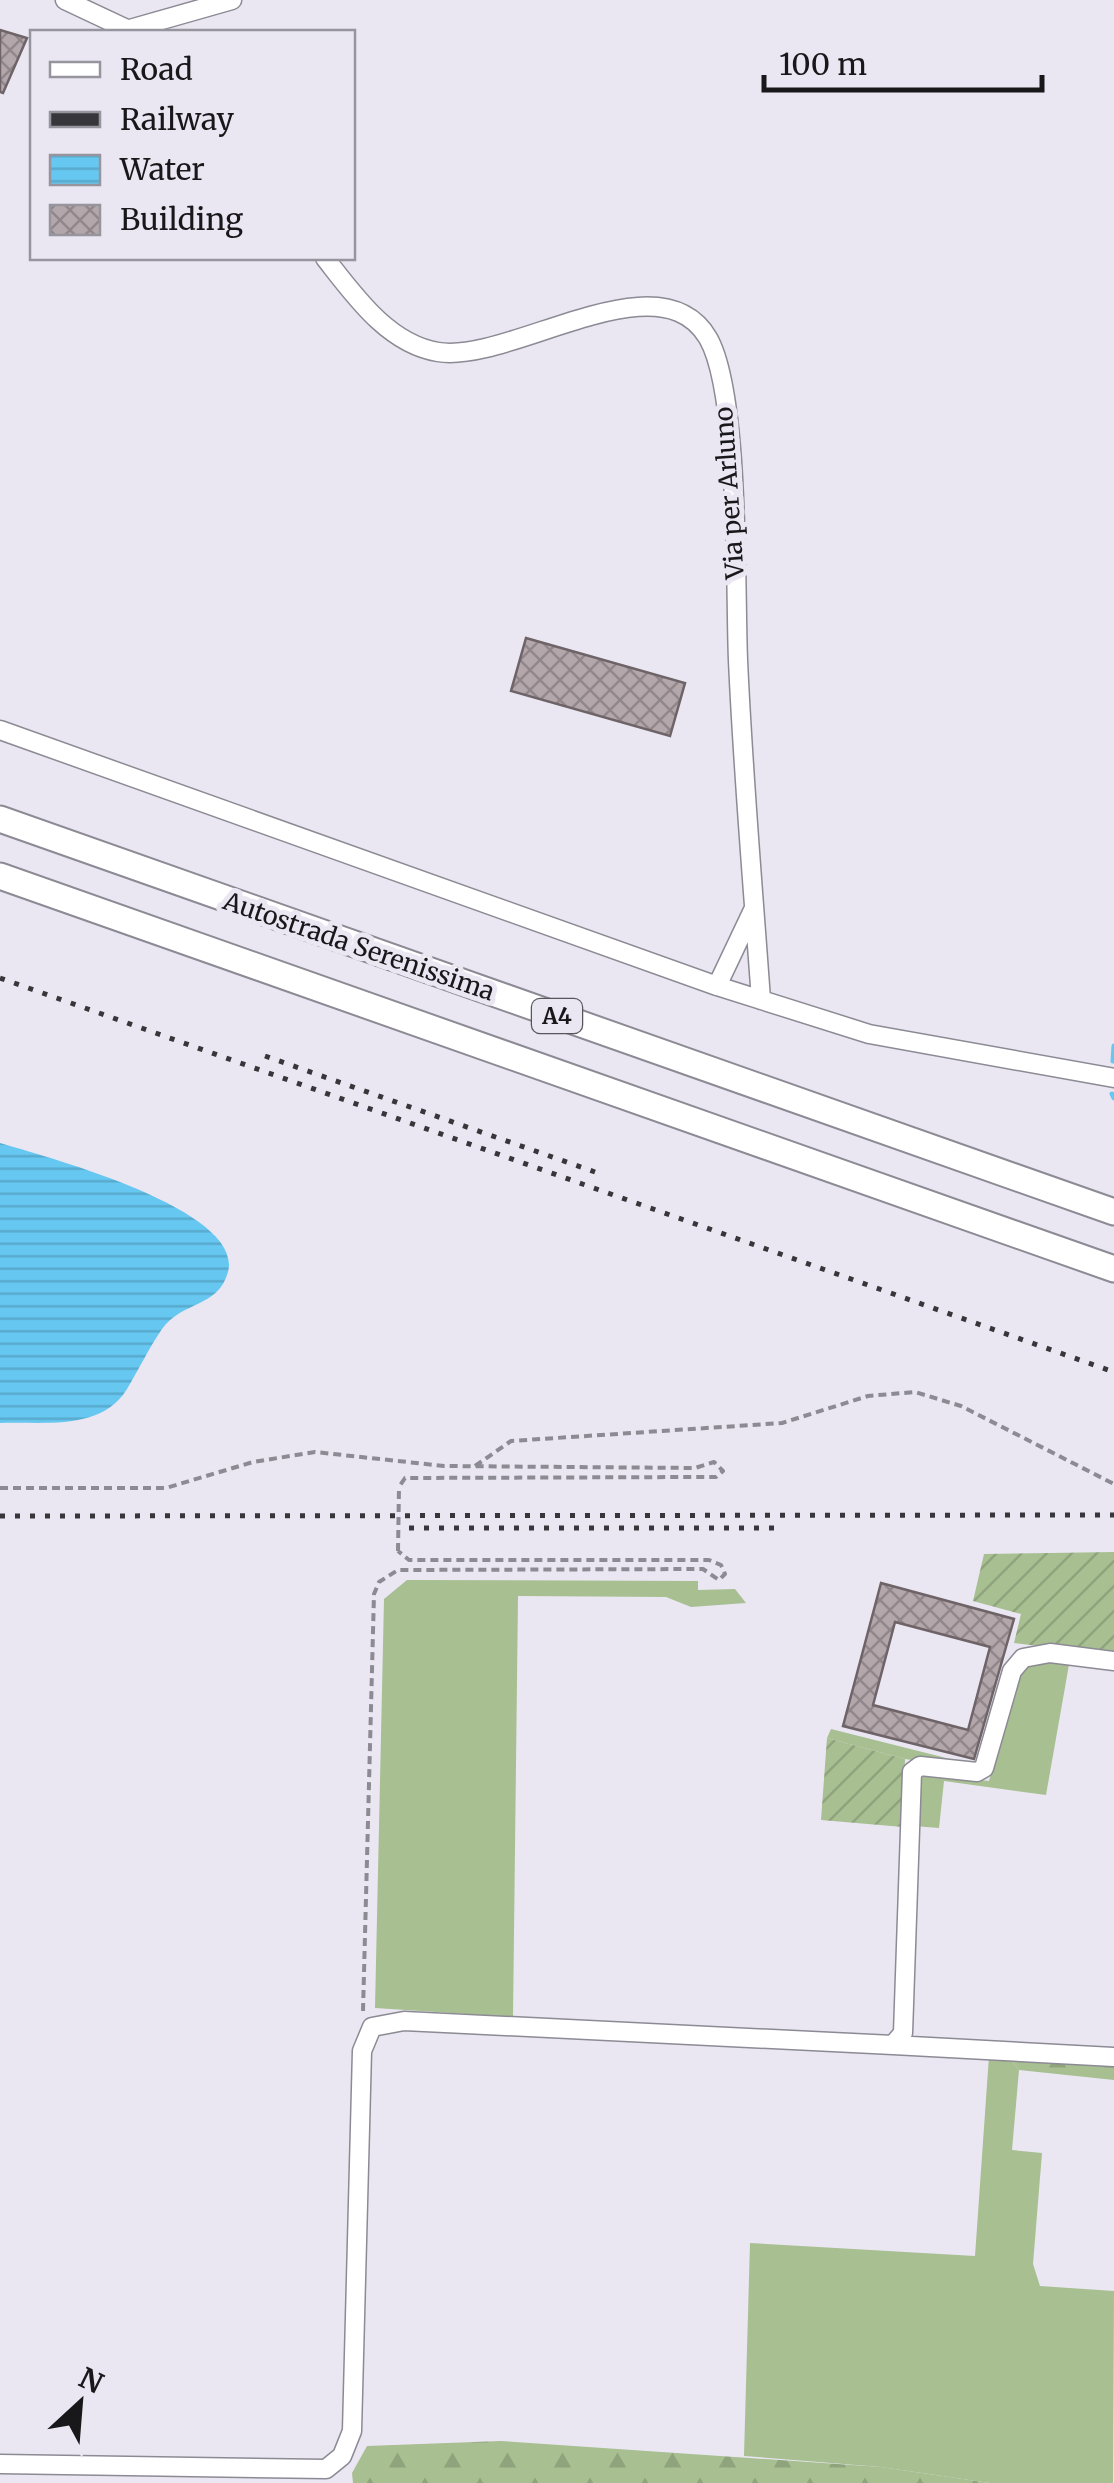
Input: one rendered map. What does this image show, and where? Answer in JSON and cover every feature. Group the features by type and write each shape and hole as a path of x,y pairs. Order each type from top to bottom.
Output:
{"highway":[{"name":"Autostrada Serenissima","path":"0,819 1114,1212"},
{"name":"A4","path":"0,876 1114,1269"}],"street":[{"path":"65,0 130,30"},
{"path":"135,30 199,6 232,0"},
{"name":"Via per Arluno","path":"327,260 358,301 383,323 409,342 438,352 472,353 599,312 632,307 664,307 691,320 708,338 721,382 729,438 754,908 763,1001"},
{"path":"0,730 717,986 868,1034 1114,1078"},
{"name":"Via per Arluno","path":"717,986 754,908"},
{"path":"893,2045 902,2032 912,1772 920,1766 977,1772 984,1768 1012,1671 1023,1658 1050,1653 1114,1661"},
{"path":"0,2464 326,2469 342,2456 352,2431 362,2051 372,2027 404,2022 1114,2057"}],"path":[{"path":"475,1466 511,1441 782,1423 868,1396 904,1391 933,1395 961,1406 1114,1484"},
{"path":"0,1488 166,1488 253,1462 315,1452 356,1454 396,1464 475,1466 695,1468 714,1462 723,1471 716,1477 405,1478 400,1487 398,1551 409,1560 709,1560 722,1565 725,1574 719,1580 703,1569 398,1570 379,1582 374,1594 363,2021 372,2027"}],"green space":[{"path":"1114,1552 1114,1655 1014,1643 1021,1614 973,1601 984,1554"},
{"path":"407,1580 698,1581 698,1590 735,1589 746,1603 691,1607 666,1597 518,1596 513,2017 375,2008 384,1599"},
{"path":"1070,1659 1046,1795 944,1781 939,1828 914,1826 917,1777 923,1773 989,1781 1021,1665"},
{"path":"831,1729 978,1766 974,1769 905,1759 827,1738"},
{"path":"827,1738 905,1759 903,1827 821,1820"},
{"path":"989,2056 1009,2057 1019,2070 1012,2150 1042,2153 1033,2264 1040,2286 1114,2291 1113,2483 990,2483 881,2467 744,2456 750,2243 975,2256"},
{"path":"1009,2057 1114,2062 1114,2080 1019,2070"},
{"path":"501,2441 881,2467 990,2483 353,2483 352,2473 367,2446"}],"water":[{"path":"0,1143 96,1173 175,1207 206,1227 225,1249 228,1272 223,1284 208,1298 170,1320 116,1403 86,1418 52,1423 0,1423"}],"building":[{"path":"0,30 27,38 3,93 0,92"},
{"path":"526,638 685,683 670,736 511,691"},
{"path":"881,1583 1014,1619 974,1759 843,1726","holes":["895,1622 990,1647 968,1730 873,1705"]}],"waterway":[{"path":"1113,1061 1114,1046"},
{"path":"1112,1094 1114,1098"}],"railway":[{"path":"0,978 1114,1372"},
{"path":"265,1056 595,1172"},
{"path":"0,1516 1114,1515"},
{"path":"409,1528 774,1528"}]}
